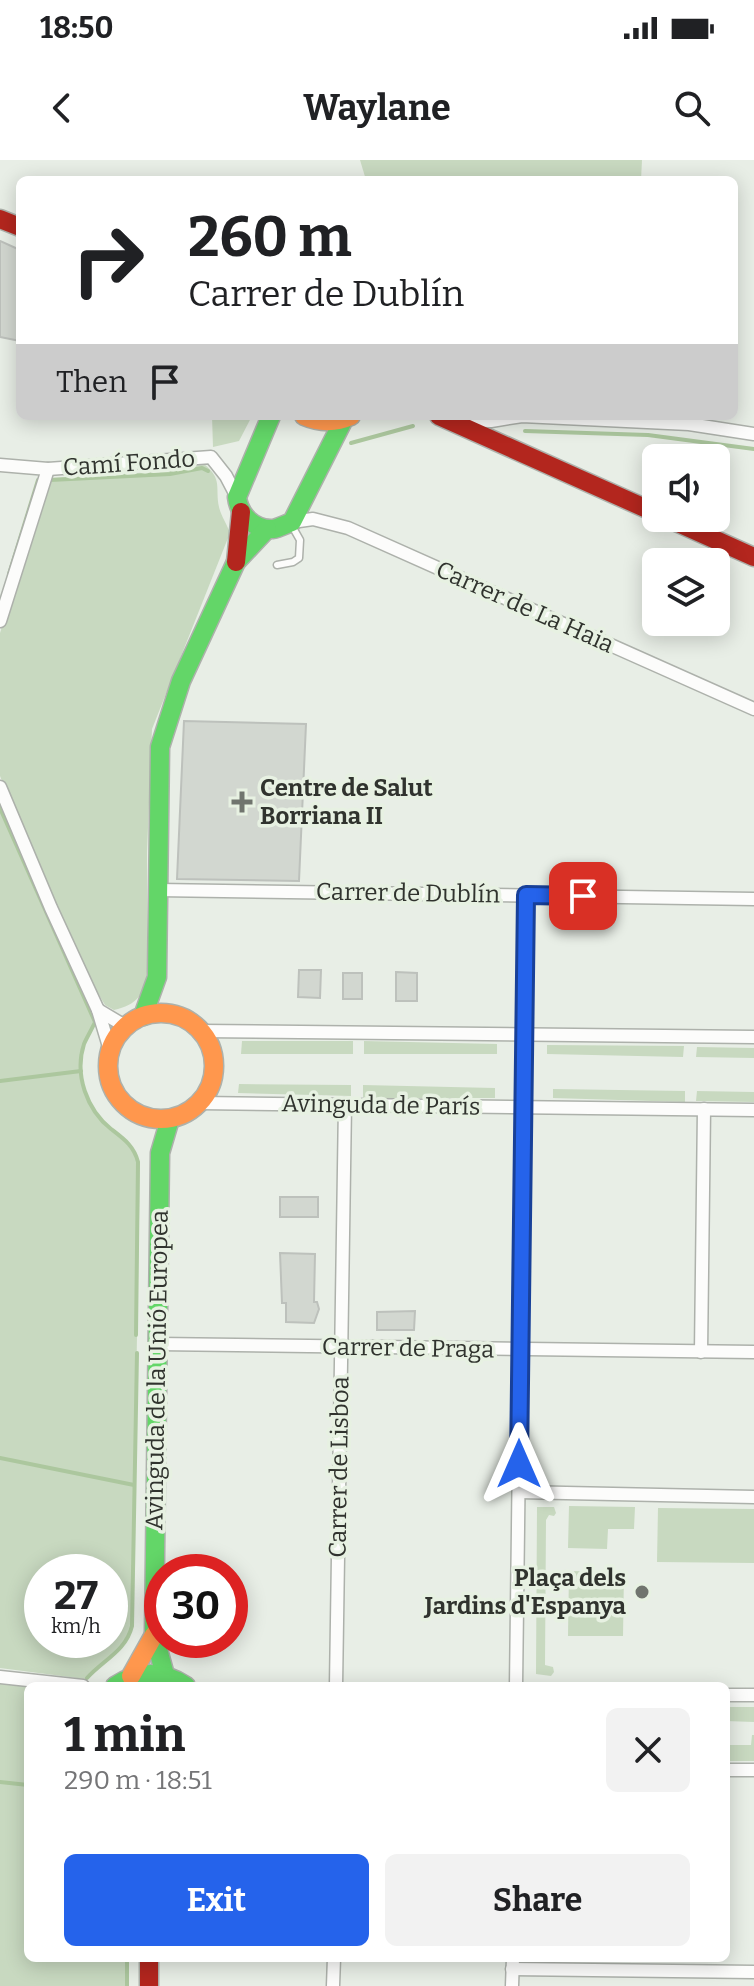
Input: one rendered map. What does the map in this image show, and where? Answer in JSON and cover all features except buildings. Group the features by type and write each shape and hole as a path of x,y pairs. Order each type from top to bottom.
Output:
{"street":[{"path":"236,562 239,504 270,420"},
{"path":"239,504 248,521 257,526 280,528 292,522 347,420"},
{"path":"448,420 509,443 642,506"},
{"path":"467,420 491,422"},
{"path":"606,420 689,424 754,434"},
{"name":"Camí Fondo","path":"0,465 48,469 211,457 226,476 239,504"},
{"path":"0,621 48,469"},
{"name":"Carrer de La Haia","path":"292,522 313,519 348,528 754,709"},
{"path":"143,1016 157,977 160,747 181,681 236,562 267,529"},
{"path":"698,532 754,557"},
{"path":"0,787 98,1010 110,1050"},
{"name":"Carrer de Dublín","path":"158,890 754,899"},
{"path":"516,1682 526,895"},
{"path":"157,977 171,1014"},
{"path":"98,1010 125,1026"},
{"path":"171,1014 188,1020 201,1031 214,1059 213,1075 200,1103 191,1110 170,1119 150,1119 126,1107 116,1096 109,1081 107,1065 110,1050 125,1026 143,1016 171,1014"},
{"path":"201,1031 754,1037"},
{"name":"Avinguda de París","path":"200,1103 754,1110"},
{"name":"Carrer de Lisboa","path":"336,1682 345,1104"},
{"path":"701,1352 704,1109"},
{"name":"Avinguda de la Unió Europea","path":"140,1116 160,1153"},
{"name":"Avinguda de la Unió Europea","path":"155,1554 160,1153 170,1119"},
{"name":"Carrer de Praga","path":"158,1344 754,1352"},
{"path":"519,1492 754,1497"},
{"name":"Avinguda de la Unió Europea","path":"123,1681 144,1650"},
{"name":"Avinguda de la Unió Europea","path":"160,1658 165,1675"},
{"path":"123,1681 154,1673 178,1682"},
{"path":"0,1677 47,1682"},
{"path":"730,1695 754,1695"},
{"path":"730,1770 754,1770"},
{"path":"149,1962 149,1986"},
{"path":"333,1986 334,1962"},
{"path":"512,1986 512,1964 754,1972"}],"lane":[{"path":"277,565 299,558 300,540 292,522"}],"green space":[{"path":"360,160 642,160 641,176 365,176"},
{"path":"212,420 250,420 239,441 213,447"},
{"path":"204,464 216,479 219,507 230,533 152,729 147,852 147,972 144,987 134,1002 114,1010 105,1005 90,980 39,873 0,776 0,633 51,478 170,471"},
{"path":"0,802 96,1021 82,1055 85,1088 94,1108 131,1146 140,1163 132,1625 128,1636 128,1554 24,1554 24,1658 108,1658 85,1679 0,1668"},
{"path":"242,1041 353,1041 353,1054 241,1054"},
{"path":"364,1041 497,1044 497,1054 364,1054"},
{"path":"547,1045 684,1046 683,1057 547,1054"},
{"path":"697,1047 754,1048 754,1058 696,1057"},
{"path":"239,1084 351,1085 351,1096 238,1093"},
{"path":"363,1085 495,1088 495,1098 363,1098"},
{"path":"553,1089 685,1091 685,1102 553,1098"},
{"path":"697,1091 754,1092 754,1102 696,1101"},
{"path":"569,1506 635,1507 634,1529 608,1529 607,1549 568,1548"},
{"path":"537,1507 554,1507 556,1513 546,1520 545,1665 553,1667 551,1676 536,1674"},
{"path":"658,1508 754,1509 754,1563 657,1562"},
{"path":"569,1571 624,1572 623,1636 568,1636"},
{"path":"0,1683 24,1685 24,1962 129,1962 128,1986 0,1986"},
{"path":"730,1707 754,1707 754,1722 730,1721"},
{"path":"754,1735 754,1761 730,1761 730,1745 751,1745"}],"waterway":[{"path":"351,443 413,426"},
{"path":"525,431 648,435 754,449"},
{"path":"50,480 170,474 202,468 208,471"},
{"path":"9,574 38,480"},
{"path":"0,808 95,1022 81,1056 82,1080 89,1102 103,1121 128,1143 138,1162 136,1335"},
{"path":"0,1081 81,1071"},
{"path":"87,1678 119,1649 132,1626 137,1353"},
{"path":"0,1458 134,1485"},
{"path":"0,1782 24,1785"},
{"path":"127,1962 127,1986"}],"traffic: fast":[{"path":"269,420 237,497 241,510 249,520 266,529 292,522 343,420"},
{"path":"143,1016 157,977 160,747 181,681 236,562 267,529"},
{"path":"165,1675 154,1635 160,1153 170,1119"},
{"path":"122,1682 150,1674 179,1682"}],"traffic: slow":[{"path":"316,420 339,420"},
{"path":"161,1013 181,1017 199,1028 210,1046 214,1066 210,1086 199,1104 181,1115 161,1119 141,1115 123,1104 112,1086 108,1066 112,1046 123,1028 141,1017 161,1013"},
{"path":"131,1676 144,1653"}],"traffic: jam":[{"path":"0,219 16,225"},
{"path":"448,420 642,507"},
{"path":"236,562 241,512"},
{"path":"698,532 754,557"},
{"path":"149,1962 149,1986"}],"place":[{"name":"Centre de Salut Borriana II","path":"242,802"},
{"name":"Plaça dels Jardins d'Espanya","path":"642,1592"}],"route":[{"path":"519,1464 526,895 583,896"}]}
